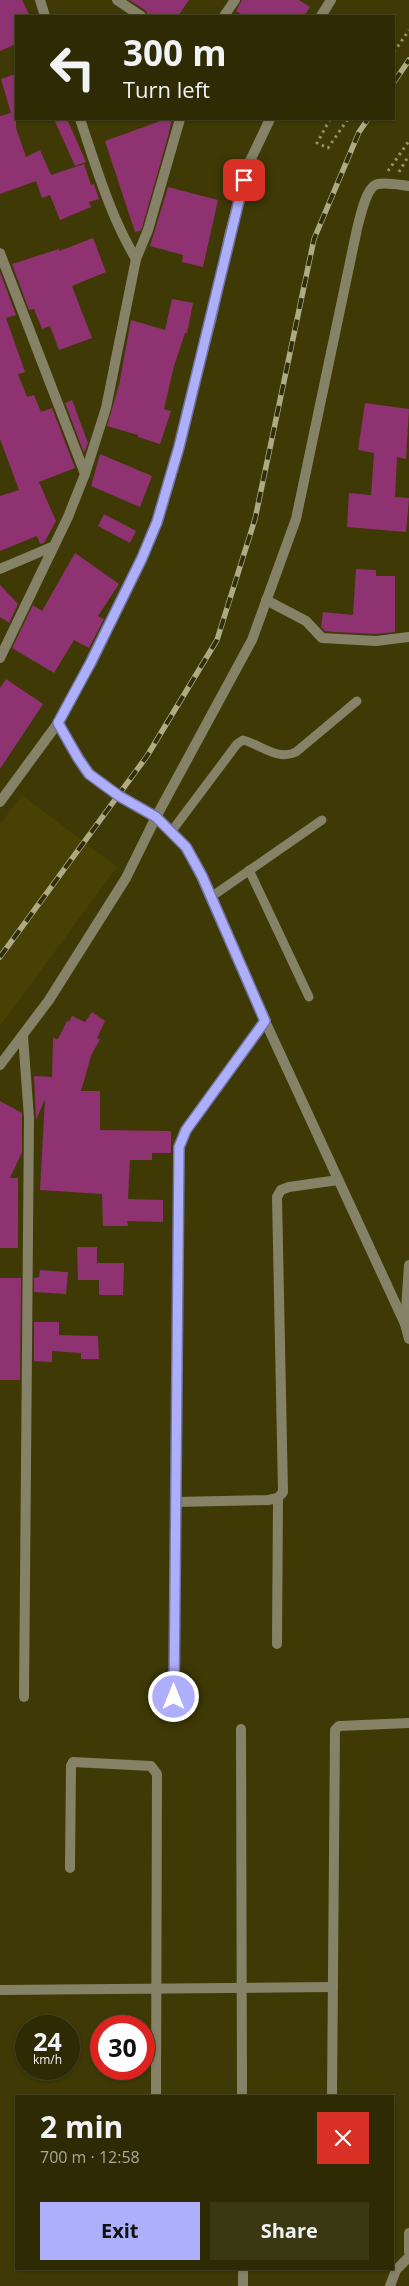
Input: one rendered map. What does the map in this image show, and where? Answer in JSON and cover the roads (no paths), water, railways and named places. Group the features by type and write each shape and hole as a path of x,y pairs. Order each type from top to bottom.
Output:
{"street":[{"path":"40,0 45,15"},
{"path":"116,0 139,15"},
{"path":"225,15 235,0"},
{"path":"322,15 331,0"},
{"path":"80,120 125,241 136,259"},
{"path":"0,658 68,517 85,474 106,408 136,259 148,230 180,120"},
{"path":"0,802 58,723 91,662 142,558 157,522 172,475 230,232 249,163 270,120"},
{"path":"0,1066 50,1000 126,878 156,817 252,640 296,519 357,229 368,195 371,187 377,184 409,186"},
{"path":"0,253 85,474"},
{"path":"0,569 54,546"},
{"path":"266,600 306,621 322,638 376,642 409,637"},
{"path":"58,723 89,774 119,796 156,817 186,847 211,897 265,1021 405,1324 409,1338"},
{"path":"174,1697 179,1147 186,1130 265,1021"},
{"path":"23,1036 29,1118 24,1697"},
{"path":"277,1644 278,1498 282,1492 277,1197 281,1190 290,1187 338,1180"},
{"path":"405,1324 409,1265"},
{"path":"175,1502 268,1500 278,1498"},
{"path":"332,2095 335,1730 339,1726 409,1723"},
{"path":"241,1729 242,2095"},
{"path":"70,1868 71,1766 73,1762 151,1766 155,1769 157,1774 156,2095"},
{"path":"0,1990 333,1987"},
{"path":"409,2233 409,2252"},
{"path":"390,2286 396,2270 409,2257"},
{"path":"243,2270 243,2286"}],"lane":[{"path":"171,832 237,744 243,740 281,756 289,755 296,752 357,701"},
{"path":"211,897 322,820"},
{"path":"249,870 309,997"}],"railway":[{"path":"395,81 409,60"},
{"path":"0,957 147,756 217,640 255,519 314,239 359,132 367,120"}]}
